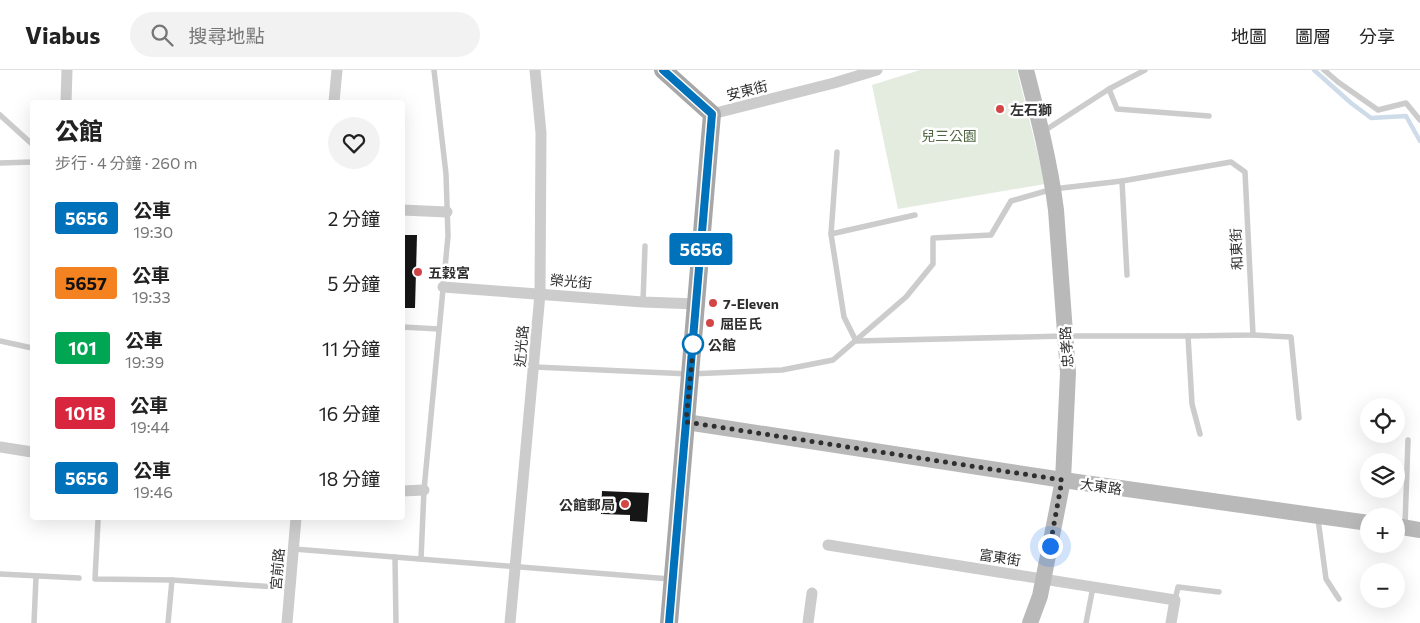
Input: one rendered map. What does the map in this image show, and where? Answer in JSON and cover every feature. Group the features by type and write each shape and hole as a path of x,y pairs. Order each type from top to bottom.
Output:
{"main road":[{"path":"663,70 712,114 669,623"}],"street":[{"path":"66,100 67,70"},
{"path":"334,100 337,70"},
{"name":"近光路","path":"510,623 540,294 541,132 535,70"},
{"name":"安東街","path":"712,114 876,70"},
{"name":"忠孝路","path":"1026,70 1042,132 1056,210 1068,373 1062,480 1040,596 1030,623"},
{"path":"405,210 447,212"},
{"name":"榮光街","path":"443,287 643,302 697,304"},
{"name":"大東路","path":"686,422 1062,480 1360,522"},
{"path":"0,447 30,452"},
{"path":"405,491 424,490"},
{"name":"宮前路","path":"287,623 296,520"},
{"name":"富東街","path":"828,545 1175,600"},
{"path":"808,623 812,593"},
{"path":"1170,623 1175,600"}],"lane":[{"path":"421,559 424,490 448,236 446,174 434,70"},
{"path":"1042,132 1109,89 1145,70"},
{"path":"1324,70 1378,110 1406,103 1420,120"},
{"path":"1109,89 1117,109 1209,116"},
{"path":"0,115 30,142"},
{"path":"836,152 832,234 844,317 856,341"},
{"path":"0,163 30,162"},
{"name":"和東街","path":"856,341 906,297 933,264 933,238 992,235 1011,201 1053,189 1122,181 1231,162 1245,172 1253,334"},
{"path":"1122,181 1127,275"},
{"path":"832,234 915,215"},
{"path":"643,302 645,246"},
{"path":"405,327 439,328"},
{"path":"534,367 690,374 782,370 833,360 856,341 1253,334 1291,337 1299,418"},
{"path":"1188,336 1192,404 1200,434"},
{"path":"0,341 30,348"},
{"path":"1407,528 1408,440"},
{"path":"1318,517 1326,579 1339,599"},
{"path":"98,521 95,579 172,580 290,588"},
{"path":"294,549 672,580"},
{"path":"395,557 396,623"},
{"path":"0,574 79,578"},
{"path":"34,623 36,577"},
{"path":"168,623 172,580"},
{"path":"1086,623 1093,587"},
{"path":"1175,600 1178,587 1218,592"}],"green space":[{"name":"兒三公園","path":"920,70 1017,70 1045,184 898,209 872,85"}],"building":[{"path":"405,235 417,235 415,308 405,308"},
{"name":"公館郵局","path":"602,491 649,493 647,522 630,521 630,515 601,514"}],"waterway":[{"path":"1314,70 1371,118 1406,116 1420,141"}],"bus line":[{"name":"5656","path":"663,70 712,114 669,623"}],"place":[{"name":"左石獅","path":"1000,109"},
{"name":"五穀宮","path":"418,272"},
{"name":"7-Eleven","path":"713,303"},
{"name":"屈臣氏","path":"710,323"},
{"name":"公館","path":"693,344"},
{"name":"公館郵局","path":"625,504"}],"route":[{"path":"693,344 694,339 686,422 1062,480 1050,546"}]}
